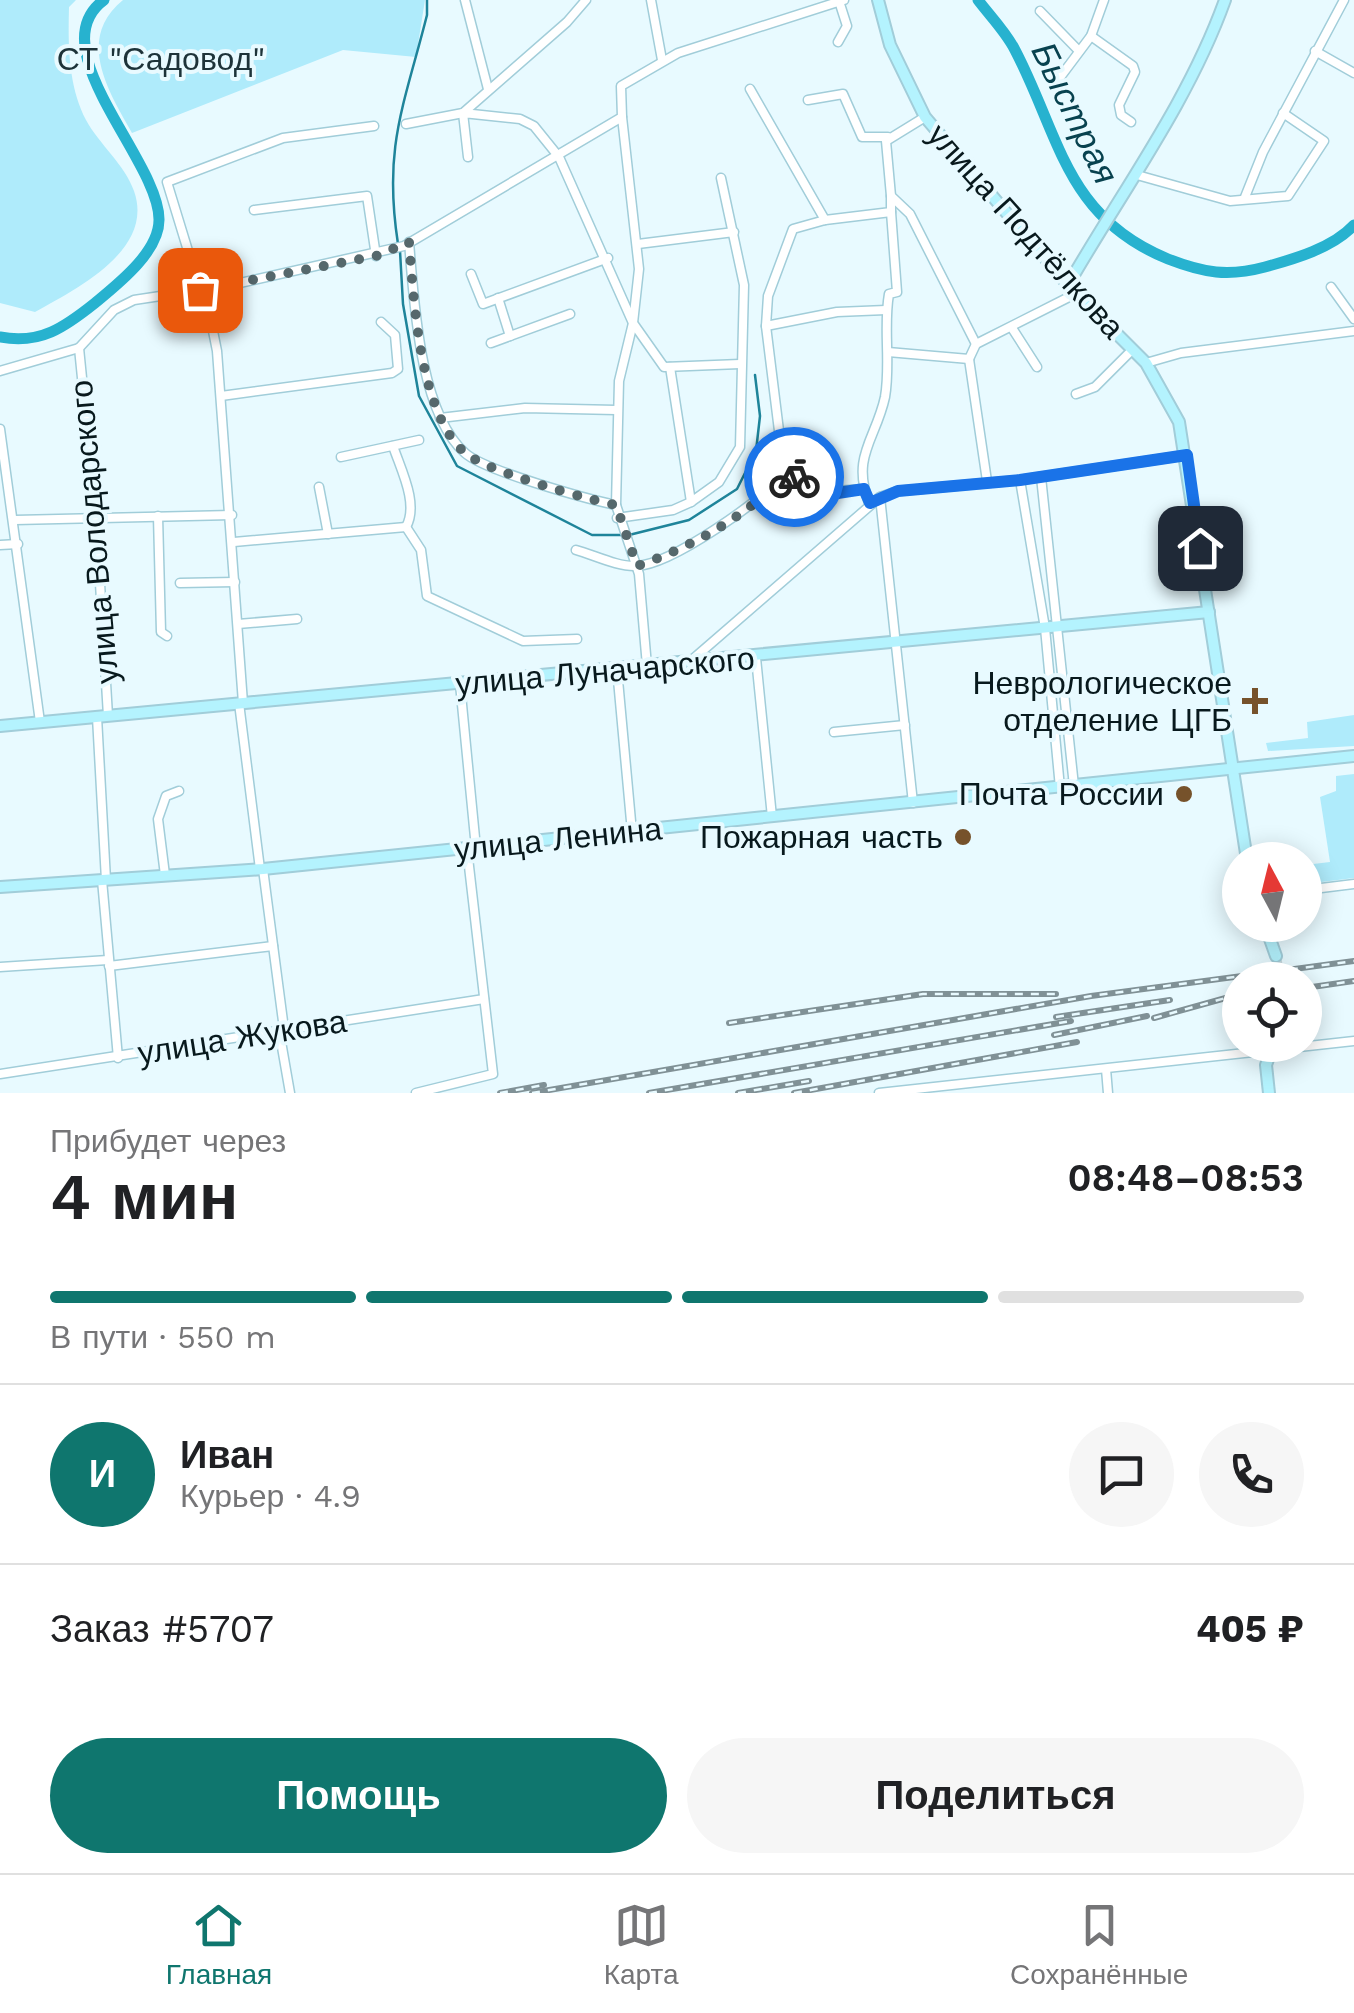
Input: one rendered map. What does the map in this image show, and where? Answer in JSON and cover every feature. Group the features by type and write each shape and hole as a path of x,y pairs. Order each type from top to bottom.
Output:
{"main road":[{"name":"улица Подтёлкова","path":"878,0 890,45 925,117 1072,289 1146,363 1180,422 1244,842"},
{"path":"1072,289 1101,229 1117,209 1196,68 1225,0"},
{"name":"улица Луначарского","path":"0,726 756,658 1209,612"},
{"name":"улица Ленина","path":"0,887 262,869 1354,756"},
{"path":"1271,942 1276,956"},
{"path":"1266,1062 1269,1093"}],"street":[{"path":"466,0 488,89"},
{"path":"462,113 568,22 586,0"},
{"path":"651,0 662,60"},
{"path":"1055,84 1091,36 1104,0"},
{"path":"1244,196 1344,0"},
{"path":"647,666 637,566 617,518 616,505 616,410 623,352 634,324 638,244 621,86 662,60 842,1 847,26 838,42"},
{"path":"1040,11 1080,51"},
{"path":"1091,36 1133,66 1134,72 1118,105 1121,115 1131,122"},
{"path":"1315,52 1354,72"},
{"path":"750,89 824,220"},
{"path":"808,100 842,94 862,136 893,137"},
{"path":"462,113 468,157"},
{"path":"406,124 462,113 520,119 534,126 559,157 608,258 634,324 658,361 670,367 740,364"},
{"path":"1137,175 1230,201 1244,196 1288,196 1324,141 1283,113"},
{"path":"0,371 79,348 114,310 134,300 379,255 407,244 622,117"},
{"path":"870,503 864,489 864,448 884,398 886,310 889,294 897,292 886,141 925,117"},
{"path":"290,1093 241,703 234,542 221,396 202,290 167,182 283,138 374,126"},
{"path":"617,518 673,510 690,502 720,482 740,447 744,285 721,178"},
{"path":"254,210 367,196 379,255"},
{"path":"891,196 910,214 976,344"},
{"path":"576,550 637,566 727,523 767,494 786,472 766,326 768,296 792,228 892,212"},
{"path":"638,244 734,232"},
{"path":"407,244 428,381 440,418 466,454 576,498 616,505"},
{"path":"471,274 483,304 608,258"},
{"path":"1331,287 1354,319"},
{"path":"987,481 969,359 976,344 1012,328 1072,289"},
{"path":"498,298 510,336"},
{"path":"766,326 837,312 886,310"},
{"path":"491,344 570,314"},
{"path":"221,396 392,372 398,369 395,335 381,322"},
{"path":"1012,328 1037,366"},
{"path":"1146,363 1181,353 1354,331"},
{"name":"улица Володарского","path":"79,348 96,517 104,880 118,1058"},
{"name":"улица Подтёлкова","path":"1076,394 1095,387 1132,350"},
{"path":"888,352 969,359"},
{"path":"670,367 690,502"},
{"path":"440,418 526,408 616,410"},
{"path":"0,429 2,463 16,520 40,722"},
{"path":"340,458 419,440"},
{"path":"393,446 411,502 412,517 406,527"},
{"path":"689,662 880,497 898,491 1020,480 1187,455"},
{"path":"764,462 831,494 864,489"},
{"path":"1041,477 1074,786"},
{"path":"1020,480 1046,628 1060,788"},
{"path":"319,487 328,534"},
{"path":"880,497 913,803"},
{"path":"158,516 158,608 161,632 167,636"},
{"path":"16,520 232,516"},
{"path":"234,542 406,527"},
{"path":"406,527 422,550 427,596 524,641 577,639"},
{"path":"0,545 18,544"},
{"path":"180,583 235,582"},
{"path":"238,624 297,619"},
{"path":"756,658 772,817"},
{"path":"617,669 632,832"},
{"path":"416,1093 493,1074 460,684"},
{"path":"834,732 905,726"},
{"path":"165,876 158,819 166,796 180,791"},
{"path":"1322,888 1354,884"},
{"path":"0,966 109,963 273,946"},
{"name":"улица Жукова","path":"0,1074 484,999"},
{"path":"1322,1045 1354,1042"},
{"path":"879,1093 960,1088 1222,1054"},
{"path":"1106,1069 1108,1093"}],"green space":[{"path":"0,0 76,0 69,7 70,65 80,107 91,129 130,181 137,212 133,232 108,265 35,312 0,303"},
{"name":"СТ \"Садовод\"","path":"123,0 425,0 416,57 343,50 132,133 106,83 99,48 101,31 109,15"},
{"path":"1354,715 1354,746 1268,751 1266,743 1308,738 1307,722"},
{"path":"1354,774 1354,878 1322,882 1322,863 1330,862 1320,797 1336,791 1336,776"}],"waterway":[{"name":"Быстрая","path":"0,337 40,336 73,320 136,266 157,232 154,196 107,106 85,46 87,21 104,0"},
{"path":"398,244 393,180 398,127 427,15 427,0"},
{"name":"Быстрая","path":"978,0 1015,50 1056,143 1086,197 1107,221 1134,241 1193,268 1239,272 1313,252 1354,225"},
{"path":"400,251 403,304 419,396 457,466 592,535 621,535"},
{"path":"629,535 689,520 737,489 756,451 760,416 755,375"}],"tunnel":[{"path":"1276,956 1277,962"}],"railway":[{"path":"532,1093 1091,996 1354,961"},
{"path":"1322,986 1354,981"},
{"path":"729,1023 923,994 1056,994"},
{"path":"1154,1018 1222,999"},
{"path":"1056,1017 1170,1000"},
{"path":"1054,1035 1147,1016"},
{"path":"649,1093 1071,1021"},
{"path":"794,1093 1077,1042"},
{"path":"738,1093 809,1081"},
{"path":"500,1093 544,1085"}],"way so far":[{"path":"200,290 376,256 409,242 414,302 428,381 440,418 466,454 576,498 616,505 617,518 637,566 727,523 788,473 794,477"}],"place":[{"name":"Неврологическое отделение ЦГБ","path":"1255,701"},
{"name":"Почта России","path":"1184,794"},
{"name":"Пожарная часть","path":"963,837"}],"route":[{"path":"794,477 831,494 864,489 870,503 898,491 1020,480 1187,455 1200,548"}]}
